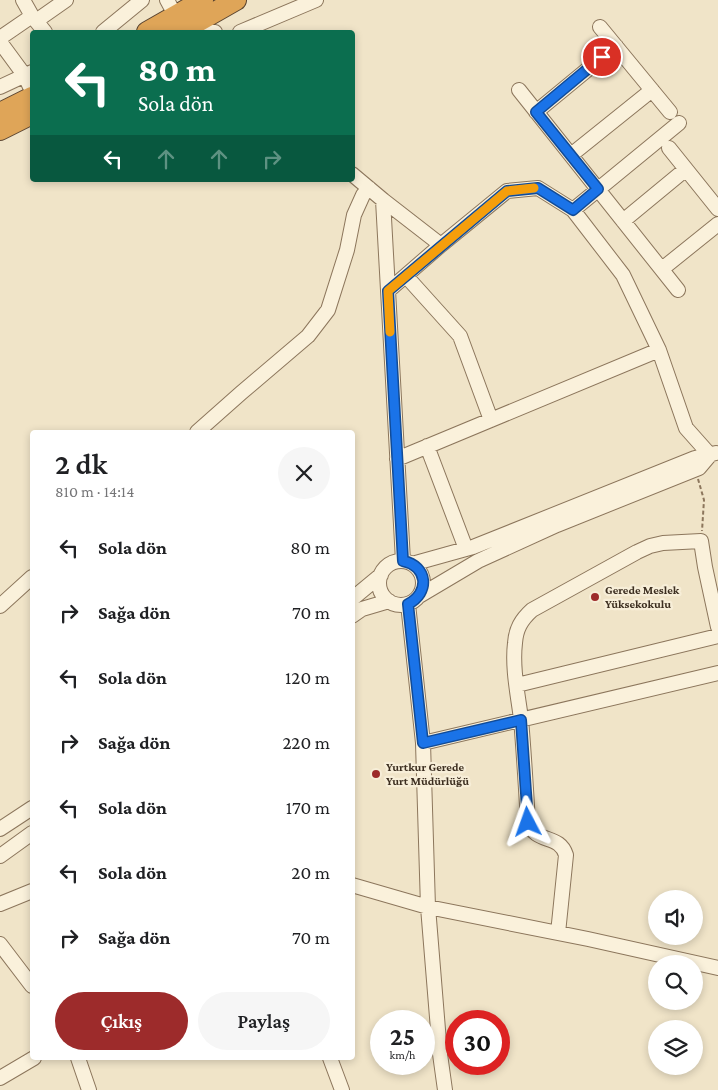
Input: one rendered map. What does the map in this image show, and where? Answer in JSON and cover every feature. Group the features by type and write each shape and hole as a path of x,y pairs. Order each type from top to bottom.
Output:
{"highway":[{"path":"151,30 202,0"},
{"path":"176,16 236,0"},
{"path":"0,113 30,98"},
{"path":"0,130 30,115"}],"street":[{"path":"22,0 43,30"},
{"path":"0,38 66,0"},
{"path":"106,30 142,0"},
{"path":"245,30 316,0"},
{"path":"176,16 210,30"},
{"path":"573,210 674,117 600,27"},
{"path":"0,42 29,74 0,87"},
{"path":"536,112 616,46"},
{"path":"519,90 678,290"},
{"path":"571,155 652,90"},
{"path":"669,148 718,209"},
{"path":"623,221 686,170"},
{"path":"355,176 382,200 442,245"},
{"path":"199,430 308,336 328,310 347,250 354,215 369,188"},
{"path":"388,291 507,191 538,188 573,210 623,275 659,350 686,428 714,453"},
{"path":"382,200 397,459 408,562"},
{"path":"662,269 718,224"},
{"path":"406,276 460,336 491,420"},
{"path":"397,459 659,350"},
{"path":"427,446 466,549"},
{"path":"714,453 695,470 557,525 478,561 414,600 402,605 389,601 380,590 381,575 390,564 408,562 473,547 695,458 714,453"},
{"path":"558,933 565,851 560,844 537,835 528,822 521,720 514,663 514,643 523,618 532,610 608,567 650,546 663,543 701,541 718,627"},
{"path":"408,562 418,568 423,582 423,589 414,600 423,743 428,907 440,1054 445,1090"},
{"path":"355,597 381,575"},
{"path":"0,606 30,579"},
{"path":"355,614 389,601"},
{"path":"517,685 718,636"},
{"path":"423,743 718,673"},
{"path":"0,829 30,809"},
{"path":"0,856 30,834"},
{"path":"355,886 428,907 718,968"},
{"path":"0,904 30,892"},
{"path":"0,944 30,983"},
{"path":"0,1078 31,1060"},
{"path":"79,1060 89,1090"},
{"path":"331,1060 342,1090"}],"path":[{"path":"695,470 704,500 701,541"}],"slow traffic":[{"path":"390,332 388,291 507,191 534,188"}],"place":[{"name":"Gerede Meslek Yüksekokulu","path":"595,597"},
{"name":"Yurtkur Gerede Yurt Müdürlüğü","path":"376,774"}],"route":[{"path":"528,822 521,720 423,743 408,604 420,596 423,582 418,568 403,561 388,291 507,191 538,188 573,210 598,189 536,112 602,57"}]}
